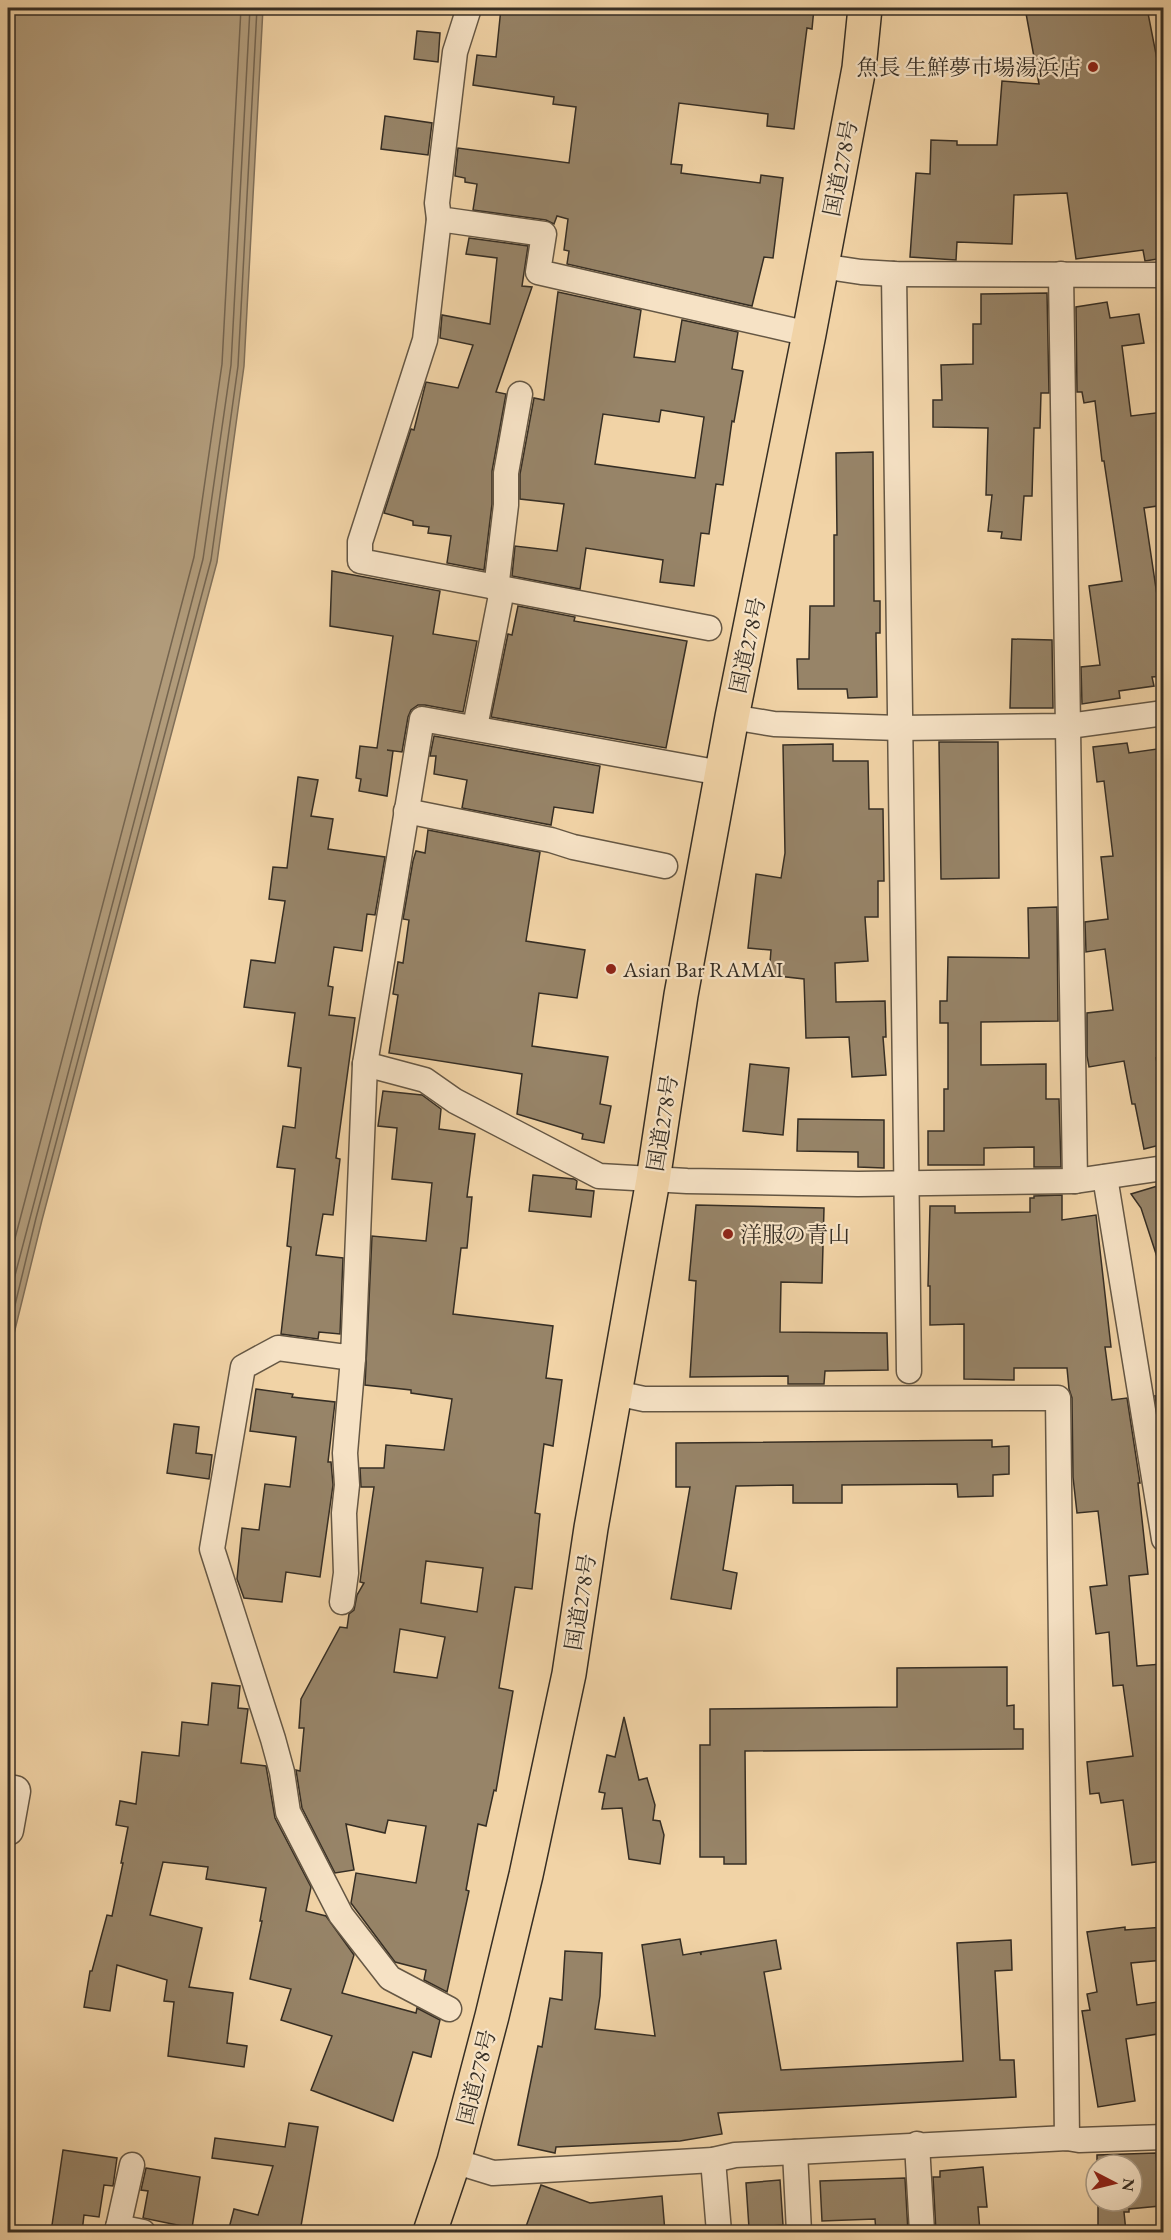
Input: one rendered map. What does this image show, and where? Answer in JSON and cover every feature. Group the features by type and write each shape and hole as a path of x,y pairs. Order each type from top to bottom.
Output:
{"highway":[{"name":"国道278号","path":"430,2232 454,2161 526,1875 564,1696 591,1528 653,1180 681,995 721,773 809,334 859,68 865,8"}],"street":[{"path":"469,8 456,52 436,203 439,219 425,340 360,542 360,561 709,628"},
{"path":"439,219 544,234 538,272 809,334"},
{"path":"821,266 894,274 1164,275"},
{"path":"894,274 909,1371"},
{"path":"1061,274 1075,1181"},
{"path":"475,727 499,589 506,505 506,473 520,394"},
{"path":"732,717 774,724 899,728 1069,726 1164,713"},
{"path":"342,1602 346,1573 345,1454 353,1358 365,1064 422,718 721,773"},
{"path":"406,811 551,840 573,847 664,866"},
{"path":"365,1064 425,1080 455,1101 599,1176 653,1180 907,1183 1075,1181 1164,1168"},
{"path":"1105,1177 1164,1539"},
{"path":"353,1358 278,1348 243,1367 212,1549 273,1739 282,1772 288,1812 341,1914 390,1978 449,2009"},
{"path":"616,1393 644,1399 1058,1398 1067,2138"},
{"path":"8,1790 15,1791 8,1830"},
{"path":"454,2161 493,2173 713,2160 735,2155 917,2144 1164,2137"},
{"path":"917,2144 922,2232"},
{"path":"795,2152 799,2232"},
{"path":"713,2160 719,2232"},
{"path":"132,2165 118,2230 143,2232"}],"water":[{"path":"8,8 263,8 244,366 217,562 42,1220 8,1358"}],"building":[{"path":"501,8 540,13 541,8 814,8 812,29 807,28 794,129 767,126 768,114 679,103 671,164 682,165 681,173 760,183 761,175 783,178 773,258 764,257 752,306 567,264 569,251 564,250 568,219 557,216 554,224 546,220 473,210 477,184 465,182 465,178 455,176 458,148 569,163 576,107 553,104 554,97 473,85 477,55 496,57"},
{"path":"1025,8 1147,8 1164,95 1164,258 1145,261 1143,250 1076,259 1067,193 1014,195 1012,244 957,242 956,260 910,257 916,173 930,174 931,140 957,141 957,145 997,145 1002,81 1039,84"},
{"path":"417,31 440,33 438,62 414,59"},
{"path":"385,116 432,123 428,155 381,149"},
{"path":"469,238 528,246 522,286 532,287 496,392 506,394 492,471 492,504 484,570 447,563 451,536 428,533 429,527 413,525 413,521 384,513 411,429 414,430 426,382 458,388 473,345 440,338 442,315 490,324 497,258 466,254"},
{"path":"558,292 641,310 634,357 675,362 682,320 738,332 732,369 743,371 734,422 732,421 723,485 716,484 709,534 701,533 694,586 660,582 663,560 586,548 580,589 512,576 515,546 557,551 564,504 520,499 520,474 534,398 544,400","holes":["661,410 704,417 695,478 595,464 603,414 659,422"]},
{"path":"1047,293 1049,393 1041,393 1040,428 1034,428 1032,496 1024,496 1021,540 1001,538 1002,532 988,531 992,495 986,495 988,428 933,427 933,400 942,400 941,365 973,364 973,324 981,324 981,294"},
{"path":"1107,302 1110,318 1139,314 1144,343 1122,346 1131,416 1164,412 1164,505 1144,508 1164,642 1164,676 1152,677 1154,686 1119,691 1120,698 1082,704 1081,667 1100,665 1089,586 1122,581 1104,461 1102,461 1095,401 1084,403 1082,392 1077,392 1076,307"},
{"path":"873,452 874,601 880,601 880,633 876,633 877,697 848,698 847,689 798,689 797,659 809,659 810,606 834,606 834,535 837,535 836,453"},
{"path":"332,571 440,591 433,634 477,641 463,712 425,705 418,705 411,710 402,752 387,750 393,751 387,796 359,791 361,779 356,778 360,746 377,748 393,636 330,626"},
{"path":"518,606 575,617 574,621 687,641 666,748 491,717 508,634 512,635"},
{"path":"1012,639 1052,640 1053,708 1010,708"},
{"path":"434,736 600,766 593,813 554,807 551,825 462,808 467,780 434,774 436,756 430,756"},
{"path":"939,742 998,742 999,878 941,879"},
{"path":"1127,743 1129,753 1164,748 1164,1057 1156,1058 1164,1100 1164,1144 1144,1149 1124,1061 1089,1067 1087,1056 1087,1013 1113,1010 1105,949 1086,952 1085,922 1108,919 1101,857 1113,856 1104,781 1097,782 1093,747"},
{"path":"833,744 833,761 868,761 869,809 883,809 884,881 878,881 878,917 865,917 868,961 835,963 836,1002 885,1001 886,1037 883,1037 886,1075 852,1077 849,1037 806,1038 804,979 769,975 771,950 748,948 756,874 781,878 785,853 783,745"},
{"path":"298,777 318,780 311,816 333,819 328,849 385,857 375,915 367,914 362,951 334,947 328,986 333,987 329,1015 355,1018 336,1158 340,1159 333,1215 323,1214 316,1255 343,1258 340,1334 319,1332 318,1339 281,1334 291,1247 287,1246 295,1169 277,1167 283,1126 295,1128 301,1068 288,1066 295,1013 244,1007 251,960 275,963 285,901 269,899 273,867 287,868"},
{"path":"428,830 540,852 526,941 585,950 577,998 539,993 532,1046 608,1057 600,1104 611,1106 604,1143 582,1139 583,1134 517,1114 522,1074 389,1053 398,995 393,994 398,962 403,963 409,920 403,919 413,861 416,851 425,853"},
{"path":"1057,907 1058,1021 981,1022 981,1065 1046,1064 1046,1099 1059,1099 1061,1167 1034,1167 1034,1147 984,1148 984,1165 928,1165 928,1131 944,1131 944,1089 948,1089 948,1023 940,1023 940,1001 947,1001 948,957 1029,958 1028,908"},
{"path":"750,1064 789,1068 783,1135 743,1131"},
{"path":"383,1091 422,1095 441,1109 439,1129 475,1134 467,1197 472,1197 467,1248 461,1248 453,1314 553,1326 546,1378 562,1380 553,1446 544,1444 535,1513 540,1514 532,1589 515,1587 499,1688 513,1691 496,1791 494,1790 486,1826 478,1824 466,1890 469,1891 447,1992 424,1980 426,1970 395,1962 351,1903 356,1873 416,1883 426,1826 388,1820 385,1833 346,1824 354,1870 335,1873 302,1808 296,1770 300,1771 304,1728 299,1728 301,1699 340,1627 347,1628 349,1614 354,1610 357,1595 364,1583 360,1582 374,1487 361,1487 360,1468 384,1468 386,1445 444,1450 452,1399 411,1393 411,1390 365,1385 372,1236 426,1241 432,1183 392,1179 397,1128 378,1126","holes":["426,1561 483,1568 477,1612 421,1603","400,1629 445,1637 437,1678 394,1672"]},
{"path":"798,1119 884,1120 884,1168 858,1167 858,1152 797,1151"},
{"path":"533,1175 574,1179 577,1181 576,1189 594,1191 591,1217 529,1211"},
{"path":"1164,1184 1164,1265 1160,1266 1141,1208 1131,1194"},
{"path":"1062,1195 1062,1220 1096,1215 1111,1347 1105,1347 1112,1400 1127,1398 1140,1483 1138,1483 1148,1574 1129,1576 1137,1666 1162,1664 1164,1695 1160,1695 1164,1718 1164,1861 1132,1865 1123,1800 1101,1803 1099,1793 1090,1794 1087,1762 1133,1756 1123,1685 1113,1686 1109,1632 1096,1634 1090,1587 1107,1585 1098,1511 1077,1513 1073,1477 1072,1398 1067,1368 1014,1368 1014,1380 964,1379 964,1324 930,1325 930,1286 928,1286 930,1206 955,1206 955,1213 1030,1212 1030,1198"},
{"path":"696,1205 824,1208 822,1283 781,1282 780,1332 887,1333 888,1370 825,1371 824,1384 788,1384 788,1376 690,1377 696,1281 689,1280"},
{"path":"256,1389 293,1394 292,1397 335,1402 328,1462 331,1462 333,1485 320,1577 286,1572 282,1602 244,1598 237,1579 242,1528 259,1530 265,1484 290,1487 296,1437 250,1431"},
{"path":"1164,1395 1164,1447 1155,1396"},
{"path":"174,1424 199,1427 196,1453 212,1455 209,1479 167,1473"},
{"path":"992,1440 992,1447 1009,1446 1009,1474 993,1475 993,1496 958,1497 957,1484 842,1485 842,1503 793,1503 793,1485 736,1486 723,1570 737,1573 731,1609 671,1599 690,1487 676,1487 676,1443"},
{"path":"1007,1667 1007,1706 1014,1705 1014,1729 1023,1729 1023,1749 745,1751 746,1864 724,1864 724,1857 700,1857 700,1745 710,1745 710,1709 897,1707 897,1668"},
{"path":"212,1683 240,1686 238,1708 248,1709 241,1763 266,1766 275,1818 311,1887 306,1911 326,1916 354,1955 342,1993 416,2013 417,2008 440,2020 431,2057 413,2052 393,2121 311,2090 332,2036 281,2020 291,1989 250,1979 266,1888 206,1879 208,1867 163,1862 150,1915 202,1928 189,1987 233,1993 227,2043 247,2046 244,2067 168,2056 174,2002 164,2001 167,1980 117,1965 110,2011 84,2007 90,1971 92,1971 107,1915 112,1916 123,1863 121,1863 128,1827 116,1825 120,1801 136,1804 142,1752 179,1756 182,1722 208,1725"},
{"path":"624,1717 639,1780 647,1778 655,1805 653,1820 660,1821 664,1835 660,1864 629,1859 622,1808 602,1809 605,1793 599,1792 607,1755 615,1757"},
{"path":"1125,1927 1125,1930 1164,1927 1164,1960 1131,1963 1137,2005 1164,2001 1164,2033 1126,2039 1135,2101 1098,2107 1082,2011 1090,2010 1087,1994 1097,1992 1087,1932"},
{"path":"680,1939 683,1955 700,1952 701,1955 701,1952 776,1940 781,1969 764,1972 781,2070 963,2061 957,1943 1011,1940 1012,1970 995,1971 1000,2060 1014,2060 1016,2097 718,2113 722,2134 680,2141 556,2147 555,2153 518,2145 538,2046 542,2047 550,1998 562,2000 565,1951 602,1953 600,1996 595,2029 655,2036 642,1945"},
{"path":"289,2123 318,2127 300,2232 228,2232 234,2209 258,2215 273,2166 212,2158 215,2138 285,2147"},
{"path":"63,2150 117,2158 113,2186 104,2185 99,2217 84,2215 82,2232 51,2232"},
{"path":"1144,2153 1156,2153 1160,2206 1144,2208"},
{"path":"983,2167 987,2207 978,2207 980,2232 936,2232 933,2177 940,2177 940,2171"},
{"path":"146,2168 200,2177 192,2228 143,2218 148,2191 141,2190"},
{"path":"905,2178 908,2232 876,2232 875,2219 822,2221 820,2181"},
{"path":"780,2180 783,2225 749,2228 746,2183"},
{"path":"541,2185 590,2203 662,2196 665,2232 524,2232"},
{"path":"1098,2213 1124,2213 1126,2232 1098,2232"}],"place":[{"name":"魚長 生鮮夢市場湯浜店","path":"1093,67"},
{"name":"Asian Bar RAMAI","path":"611,969"},
{"name":"洋服の青山","path":"728,1234"}]}
